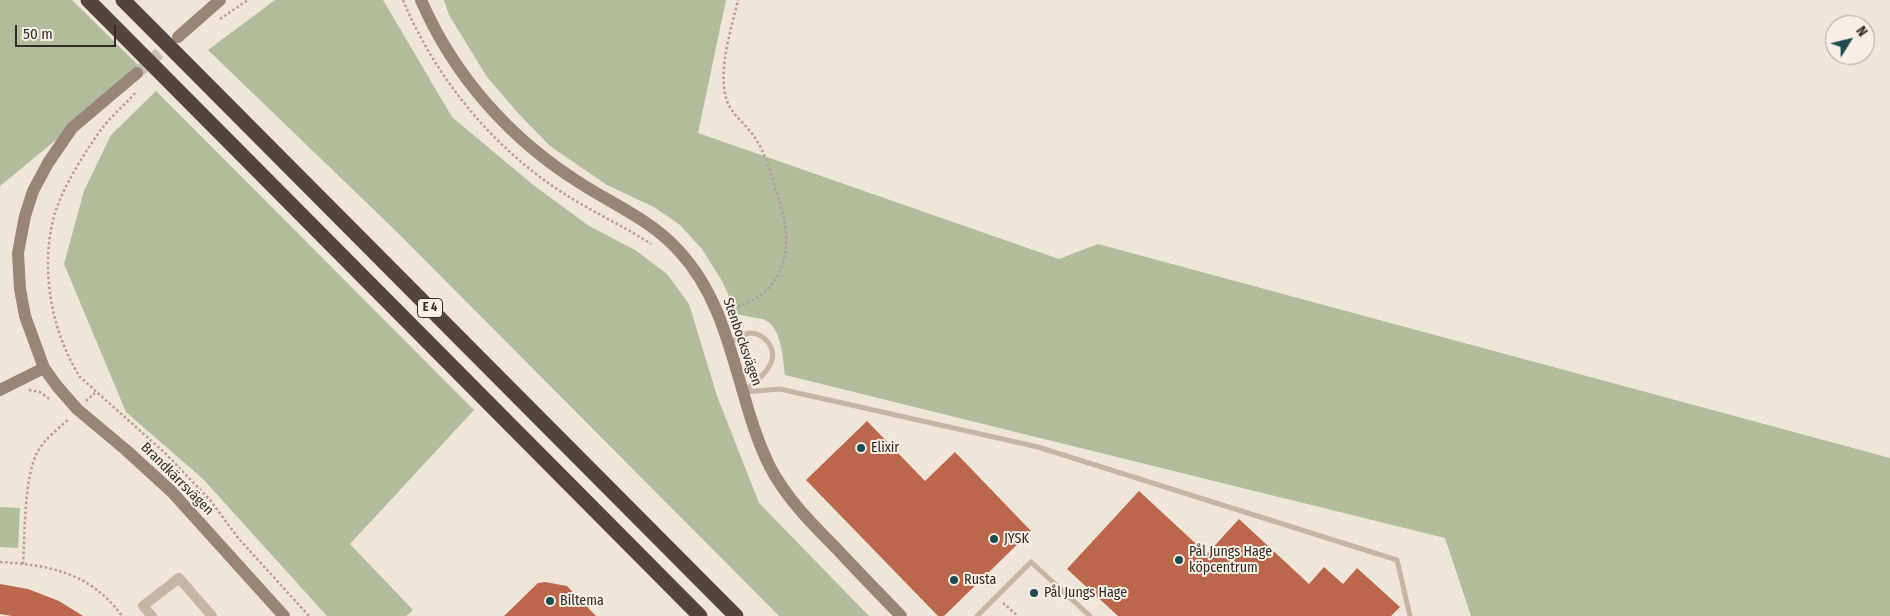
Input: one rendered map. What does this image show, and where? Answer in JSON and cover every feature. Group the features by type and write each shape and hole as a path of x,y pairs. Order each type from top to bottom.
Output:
{"highway":[{"name":"E 4","path":"88,0 700,616"},
{"name":"E 4","path":"123,0 736,616"}],"street":[{"path":"178,37 220,0"},
{"name":"Stenbocksvägen","path":"421,0 445,47 470,84 494,113 520,139 555,168 645,221 665,236 692,266 706,288 719,316 761,446 780,484 805,516 902,616"},
{"name":"Brandkärrsvägen","path":"137,73 91,111 68,133 33,191 25,216 18,253 22,303 30,333 44,368 73,414 126,450 172,492 284,616"},
{"path":"0,390 44,368"},
{"path":"152,616 143,606 179,578 212,616"}],"lane":[{"path":"729,345 739,336 750,333 759,335 772,347 771,363 766,372 744,392"},
{"path":"744,392 780,389 1038,447 1397,560 1410,616"},
{"path":"977,616 1031,562 1090,616"}],"path":[{"path":"403,0 421,39 440,71 486,128 541,178 570,198 633,232 657,248"},
{"path":"719,316 756,298 770,287 782,268 786,250 784,212 770,171 756,138 728,103 723,86 723,76 738,0"},
{"path":"140,87 104,126 69,181 54,216 48,253 51,305 72,364 80,377 165,453 210,500 239,539 309,616"},
{"path":"23,391 32,390 40,392 56,405"},
{"path":"24,564 29,473 37,453 45,441 96,392"},
{"path":"0,562 45,567 79,577 98,589 122,616"},
{"path":"997,597 1018,616"}],"green space":[{"path":"0,0 72,0 142,69 0,186"},
{"path":"275,0 383,0 452,117 532,184 589,226 635,250 667,274 689,304 717,396 759,503 869,616 779,616 397,232 208,50"},
{"path":"444,0 726,0 698,133 1059,259 1098,244 1890,458 1890,616 1471,616 1445,538 785,375 781,345 771,324 763,319 737,314 722,281 702,249 680,225 654,207 607,185 550,146 487,77 449,15"},
{"path":"156,91 474,410 350,544 413,610 406,616 327,616 203,479 126,412 64,264 84,191 111,135"},
{"path":"0,507 20,508 18,548 0,547"}],"building":[{"path":"867,421 925,481 955,452 1031,531 944,616 938,616 806,480"},
{"name":"Pål Jungs Hage köpcentrum","path":"1139,491 1207,554 1239,519 1309,584 1324,567 1343,584 1357,568 1400,607 1391,616 1118,616 1067,569"},
{"name":"Biltema","path":"545,582 567,586 596,616 504,616 538,583"},
{"path":"0,584 28,589 59,601 83,616 12,616 0,614"}],"tunnel":[{"path":"137,73 174,40"}],"place":[{"name":"Elixir","path":"861,448"},
{"name":"JYSK","path":"994,539"},
{"name":"Pål Jungs Hage köpcentrum","path":"1179,560"},
{"name":"Rusta","path":"954,580"},
{"name":"Pål Jungs Hage","path":"1034,593"},
{"name":"Biltema","path":"550,601"}]}
